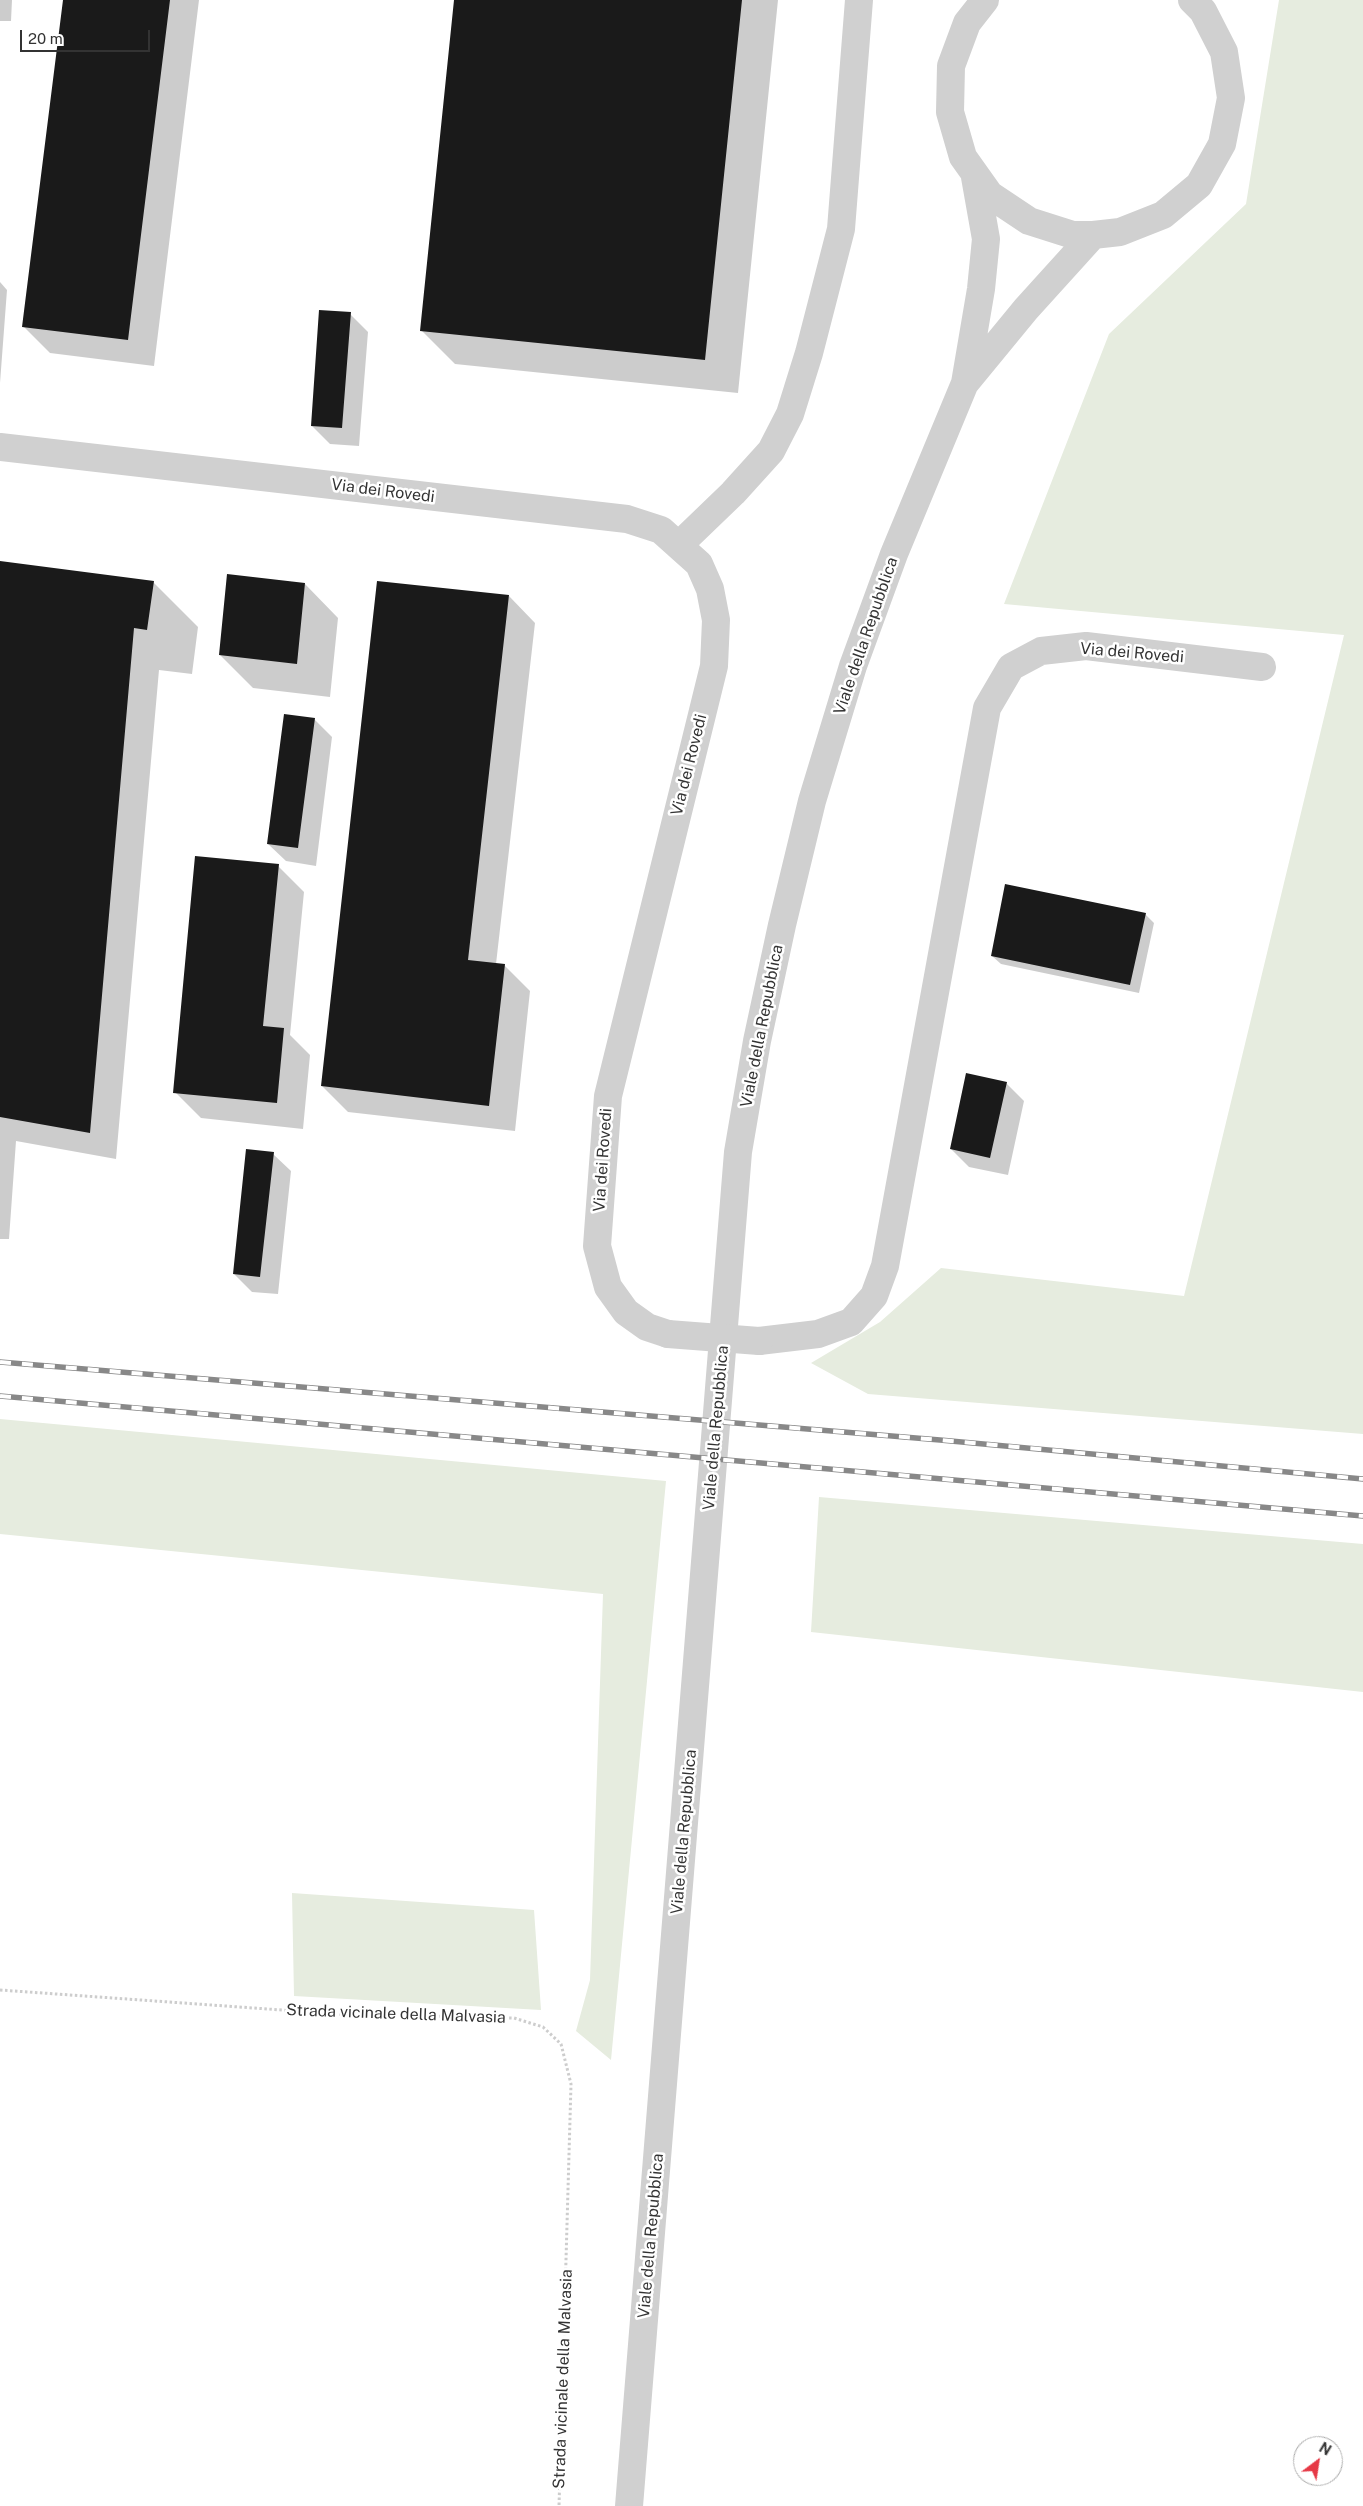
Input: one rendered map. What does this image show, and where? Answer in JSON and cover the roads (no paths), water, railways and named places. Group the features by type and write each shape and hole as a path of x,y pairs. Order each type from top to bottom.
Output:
{"street":[{"path":"679,545 733,494 771,450 790,414 809,353 841,229 858,0"},
{"path":"983,1 967,23 951,66 950,112 963,157 975,177 990,195 1029,222 1074,235 1120,232 1163,215 1199,185 1222,144 1231,98 1224,52 1201,4"},
{"name":"Viale della Repubblica","path":"629,2506 738,1152 757,1041 782,925 815,792 853,666 894,554 965,383 986,239 975,177"},
{"name":"Viale della Repubblica","path":"965,383 1026,309 1093,235"},
{"name":"Via dei Rovedi","path":"0,447 627,519 661,530 699,564 710,589 716,620 714,666 608,1096 597,1246 608,1287 626,1312 647,1327 668,1334 759,1341 818,1334 851,1322 874,1296 887,1256 987,708 1011,667 1041,651 1086,646 1262,667"}],"railway":[{"path":"0,1362 940,1440 1363,1479"},
{"path":"0,1396 1363,1516"}]}
